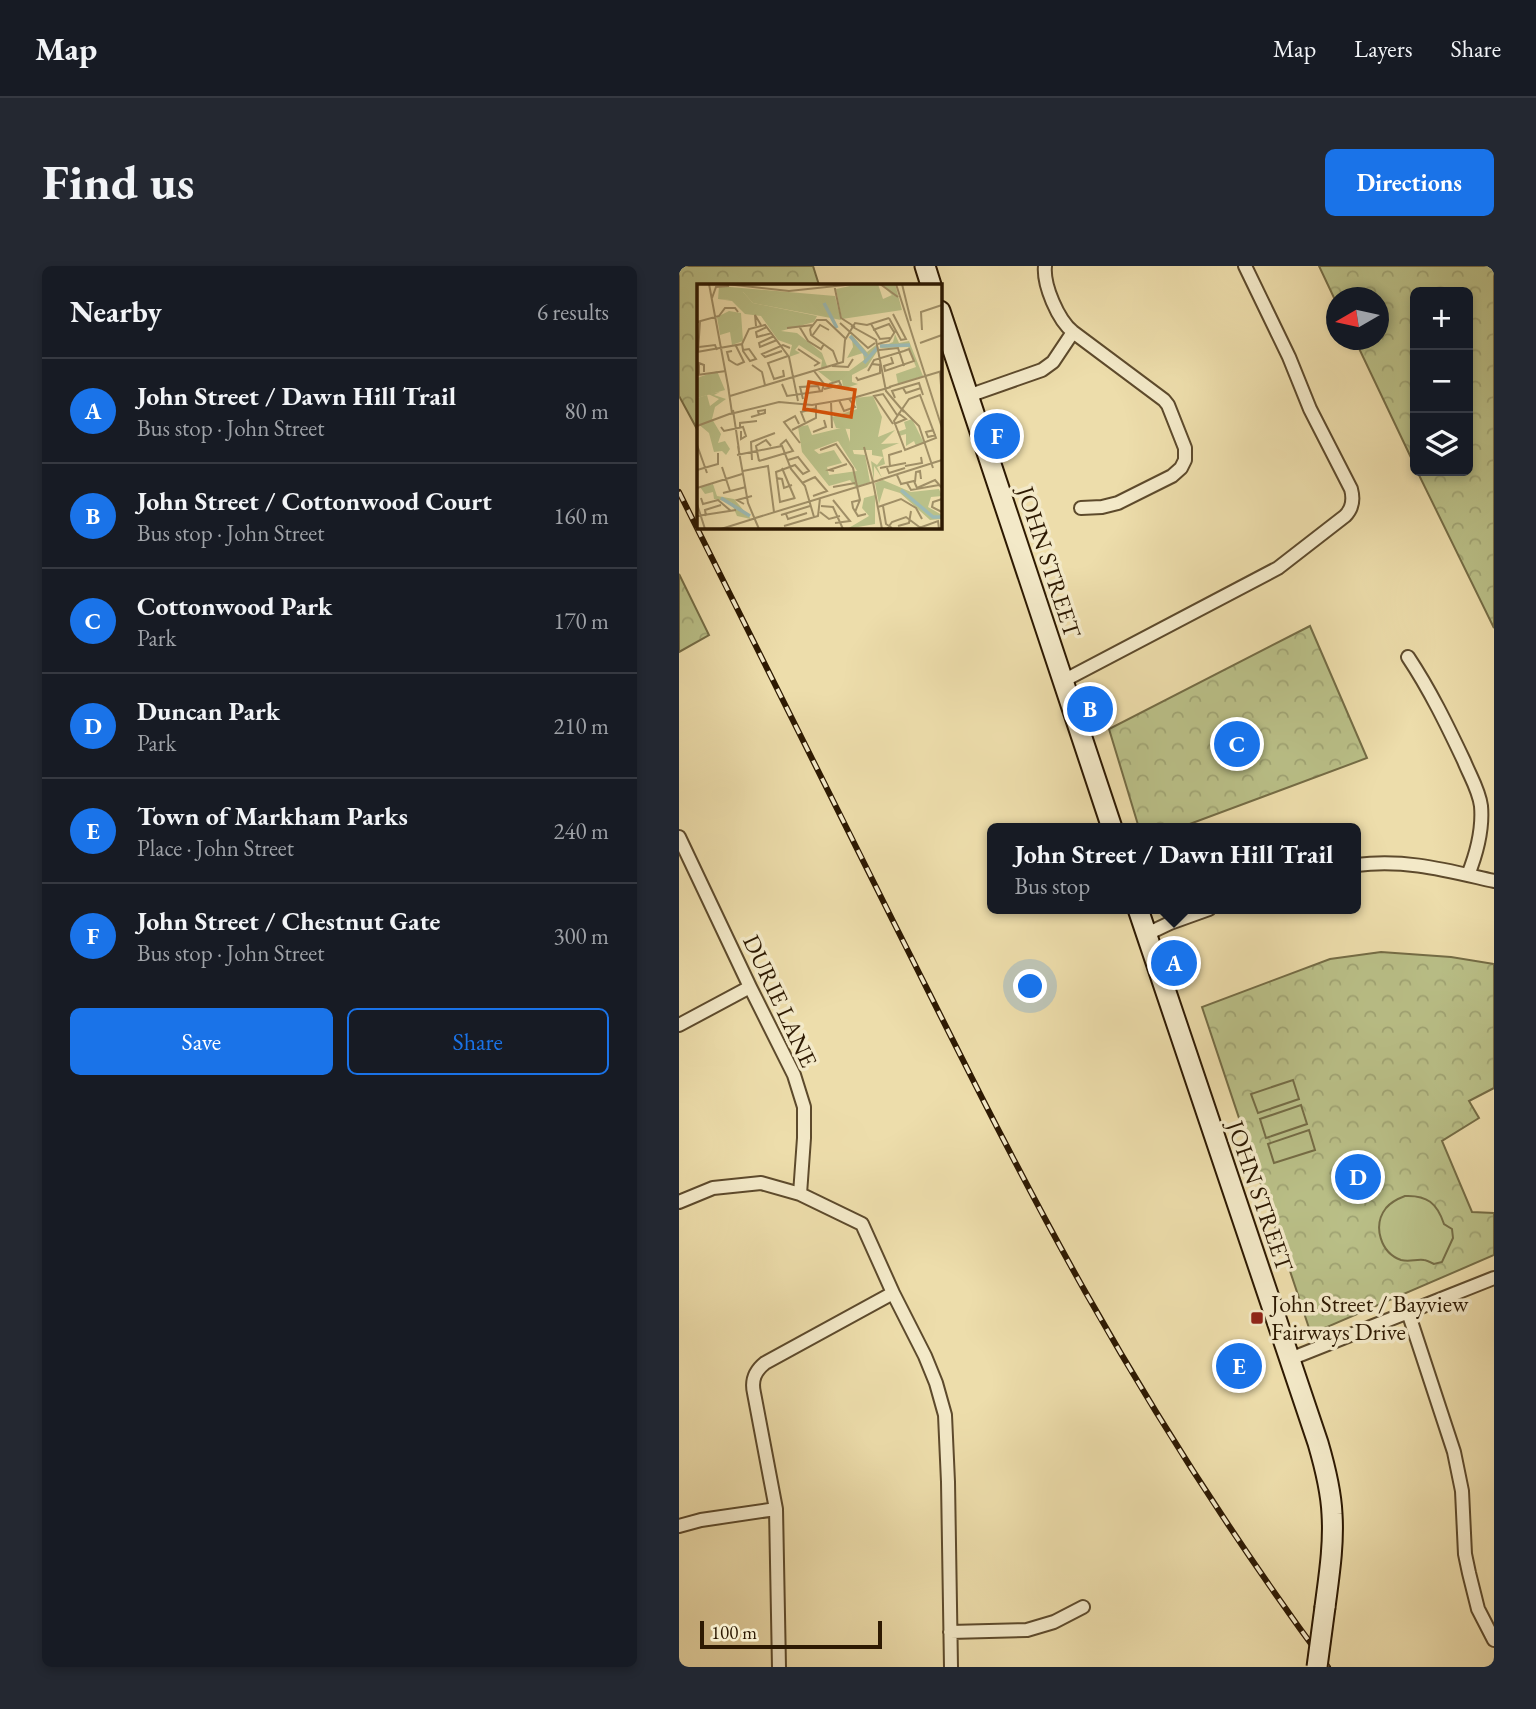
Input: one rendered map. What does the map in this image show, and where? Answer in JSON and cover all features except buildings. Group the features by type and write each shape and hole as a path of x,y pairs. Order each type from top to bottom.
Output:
{"main road":[{"path":"925,266 931,284"},
{"name":"JOHN STREET","path":"941,314 1110,823"},
{"name":"JOHN STREET","path":"1140,914 1318,1443 1330,1494 1333,1538 1318,1667"}],"street":[{"path":"1045,266 1045,279 1059,317 1073,332 1164,400 1186,454 1179,471 1160,482 1113,505 1081,508"},
{"path":"1063,681 1278,568 1345,516 1351,508 1351,489 1310,409 1289,357 1245,266"},
{"path":"968,396 1042,370 1053,362 1073,332"},
{"path":"1408,657 1430,690 1476,789 1481,807 1475,858 1468,875"},
{"name":"DURIE LANE","path":"679,837 794,1075 804,1107 800,1194"},
{"path":"1361,865 1389,862 1411,864 1494,881"},
{"path":"1147,934 1195,914"},
{"path":"679,1025 750,987"},
{"path":"679,1202 713,1188 761,1183 800,1194 862,1224 925,1356 945,1415 951,1667"},
{"path":"1290,1359 1494,1278"},
{"path":"779,1667 776,1509 753,1388 756,1372 765,1363 893,1293"},
{"path":"1408,1312 1454,1452 1462,1491 1465,1554 1469,1573 1478,1609 1494,1640"},
{"path":"679,1526 701,1520 776,1509"},
{"path":"950,1632 1040,1628 1083,1607"}],"green space":[{"path":"679,266 813,266 819,284 697,284 697,429 679,396"},
{"path":"1319,266 1494,266 1494,628 1419,476 1473,476 1473,287 1410,287 1410,456 1360,350 1389,350 1389,287 1329,287"},
{"path":"679,574 709,635 679,652"},
{"path":"1310,626 1367,758 1192,823 1137,823 1109,729"},
{"path":"1381,952 1451,957 1494,964 1494,1088 1469,1101 1479,1118 1442,1141 1472,1212 1494,1213 1494,1255 1311,1334 1202,1007 1330,959"},
{"path":"1293,1080 1299,1099 1258,1113 1251,1094"},
{"path":"1301,1105 1307,1124 1266,1138 1260,1119"},
{"path":"1309,1130 1315,1150 1274,1163 1268,1144"},
{"path":"1405,1196 1419,1197 1430,1202 1444,1224 1452,1229 1453,1238 1442,1262 1434,1264 1424,1260 1401,1260 1384,1245 1379,1231 1382,1215 1390,1204"}],"railway":[{"path":"679,492 697,528"},
{"path":"697,528 1011,1155 1060,1247 1142,1389 1201,1484 1328,1667"}],"place":[{"name":"John Street / Chestnut Gate","path":"997,436"},
{"name":"John Street / Cottonwood Court","path":"1090,709"},
{"name":"Cottonwood Park","path":"1237,744"},
{"name":"John Street / Dawn Hill Trail","path":"1174,963"},
{"name":"Duncan Park","path":"1358,1177"},
{"name":"John Street / Bayview Fairways Drive","path":"1257,1318"},
{"name":"Town of Markham Parks","path":"1239,1366"}]}
